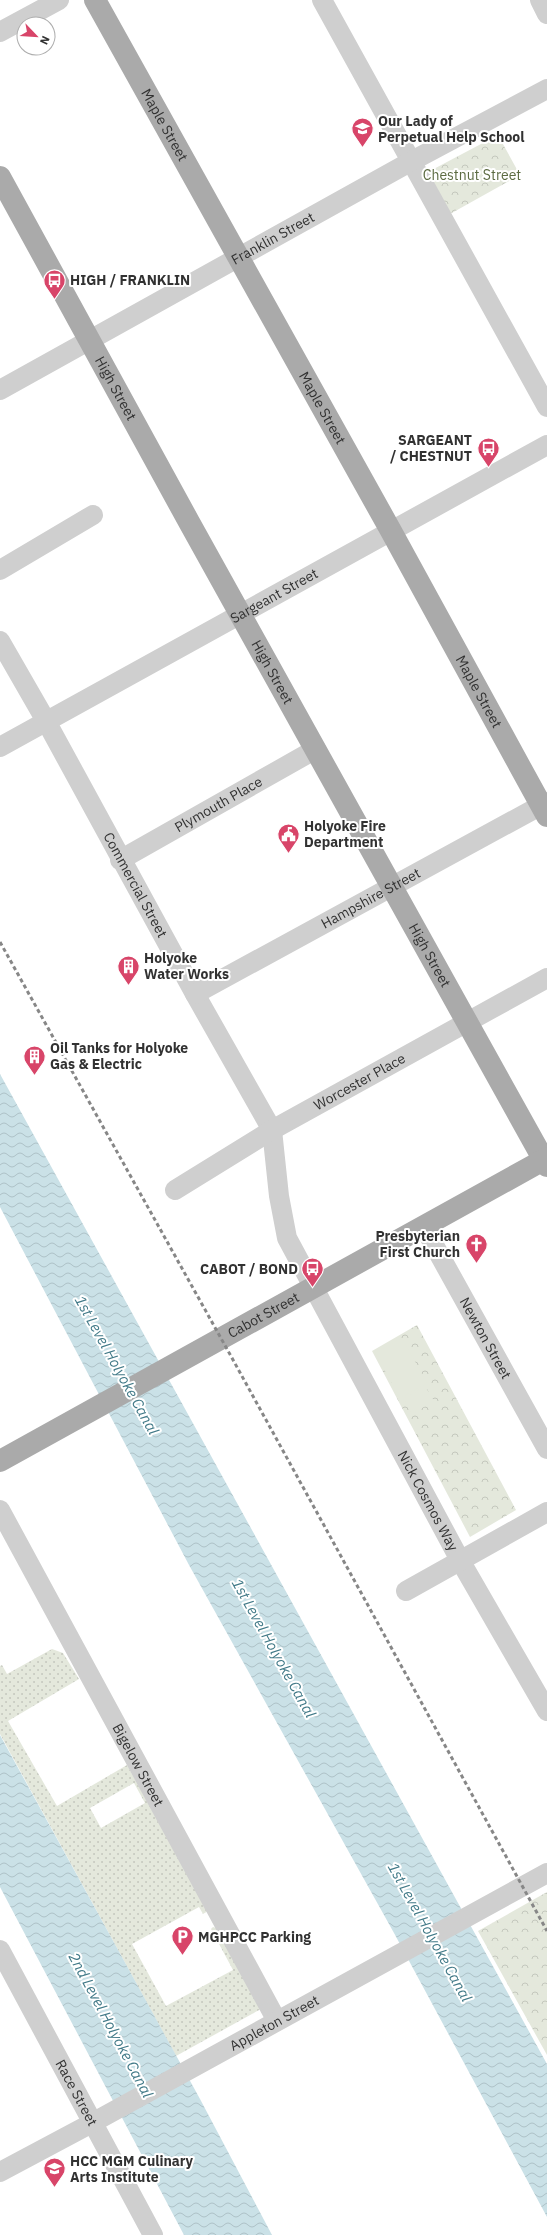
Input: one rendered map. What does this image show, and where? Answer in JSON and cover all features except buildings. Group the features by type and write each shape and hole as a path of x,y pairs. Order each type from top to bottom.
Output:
{"main road":[{"name":"Maple Street","path":"95,0 545,808"},
{"name":"High Street","path":"0,177 240,614 393,887 466,1022 546,1161"},
{"name":"Cabot Street","path":"0,1461 546,1161"}],"street":[{"path":"0,32 59,0"},
{"path":"322,0 410,162 547,407"},
{"path":"540,0 547,14"},
{"name":"Franklin Street","path":"0,390 410,162 547,89"},
{"name":"Sargeant Street","path":"0,747 547,445"},
{"path":"0,570 93,515"},
{"name":"Commercial Street","path":"0,641 46,721 194,994 272,1130 286,1238 313,1289"},
{"name":"Plymouth Place","path":"120,860 316,749"},
{"name":"Hampshire Street","path":"194,994 393,887 545,808"},
{"name":"Worcester Place","path":"175,1190 272,1130 547,978"},
{"name":"Newton Street","path":"424,1227 547,1449"},
{"name":"Nick Cosmos Way","path":"313,1289 460,1560 547,1711"},
{"name":"Bigelow Street","path":"0,1510 277,2021"},
{"path":"406,1591 547,1512"},
{"name":"Appleton Street","path":"0,2172 547,1873"},
{"name":"Race Street","path":"0,1950 153,2235"}],"green space":[{"name":"Chestnut Street","path":"498,135 520,175 450,214 428,172"},
{"path":"417,1325 516,1510 470,1537 372,1351"},
{"path":"402,1338 427,1383 400,1398 375,1353"},
{"path":"425,1386 434,1401 412,1414 404,1399"},
{"path":"52,1649 63,1653 79,1679 8,1721 57,1806 127,1765 208,1911 203,1914 199,1907 132,1944 166,2006 233,1970 211,1929 213,1927 216,1928 261,2009 176,2056 0,1734 0,1666 2,1665 7,1674","holes":["134,1783 145,1803 101,1828 90,1808"]},
{"path":"547,1892 547,2055 478,1931"}],"water":[{"name":"1st Level Holyoke Canal","path":"0,1074 547,2064 547,2217 394,1933 189,1565 0,1207"},
{"name":"2nd Level Holyoke Canal","path":"0,1735 200,2099 272,2235 184,2235 0,1887"}],"railway":[{"path":"0,942 232,1358 547,1931"}],"place":[{"name":"Our Lady of Perpetual Help School","path":"362,148"},
{"name":"HIGH / FRANKLIN","path":"55,300"},
{"name":"SARGEANT / CHESTNUT","path":"488,468"},
{"name":"Holyoke Fire Department","path":"289,854"},
{"name":"Holyoke Water Works","path":"129,986"},
{"name":"Oil Tanks for Holyoke Gas & Electric","path":"35,1076"},
{"name":"Presbyterian First Church","path":"476,1264"},
{"name":"CABOT / BOND","path":"313,1288"},
{"name":"MGHPCC Parking","path":"183,1956"},
{"name":"HCC MGM Culinary Arts Institute","path":"55,2188"}]}
